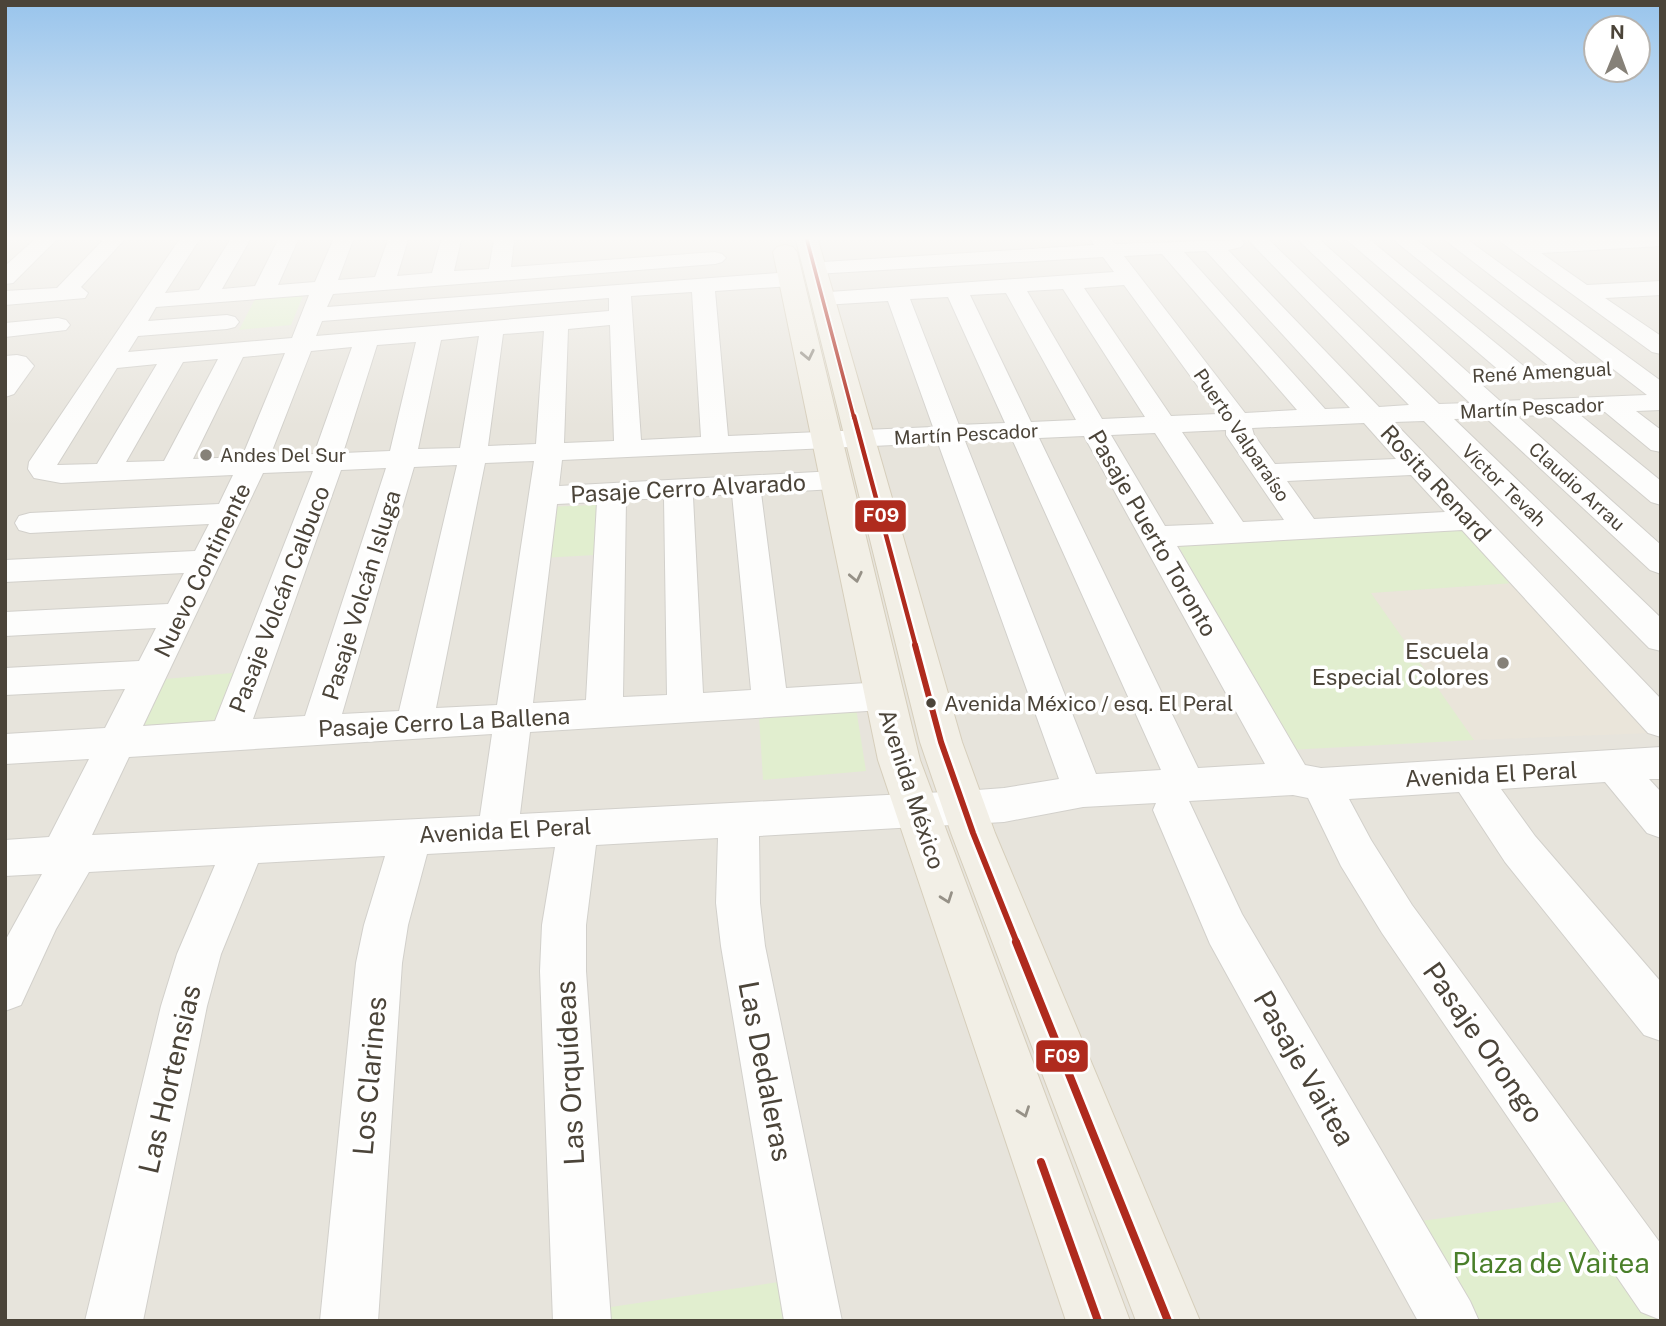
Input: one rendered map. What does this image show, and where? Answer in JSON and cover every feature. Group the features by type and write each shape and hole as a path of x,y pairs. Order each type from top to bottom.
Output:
{"main road":[{"name":"Avenida México","path":"812,302 827,441 899,760 961,808 1168,1321"},
{"name":"Avenida México","path":"818,302 860,439 1098,1321"}],"street":[{"path":"61,474 48,474 41,466 148,302"},
{"name":"Nuevo Continente","path":"5,989 70,854 117,742 252,466 318,302"},
{"path":"313,315 468,302"},
{"path":"620,302 628,449"},
{"path":"711,302 715,446"},
{"path":"899,302 1083,791"},
{"name":"Pasaje Vaitea","path":"962,302 1022,432 1180,797 1226,929 1450,1321"},
{"name":"Pasaje Puerto Toronto","path":"1022,302 1155,537 1307,782"},
{"path":"1082,302 1235,533"},
{"name":"Puerto Valparaíso","path":"1148,302 1238,422 1240,435 1306,529"},
{"path":"1216,302 1318,418"},
{"name":"Rosita Renard","path":"1266,302 1661,723"},
{"name":"Víctor Tevah","path":"1325,302 1432,413 1661,639"},
{"name":"Claudio Arrau","path":"1376,302 1661,563"},
{"path":"1431,302 1517,373"},
{"path":"1482,302 1570,371"},
{"path":"1538,302 1661,393"},
{"path":"1597,302 1661,347"},
{"path":"109,361 621,317"},
{"path":"131,329 227,322"},
{"path":"498,830 550,437 555,323"},
{"path":"5,330 58,325"},
{"path":"414,724 472,456 492,328"},
{"name":"Pasaje Volcán Isluga","path":"319,730 401,459 430,334"},
{"name":"Pasaje Volcán Calbuco","path":"228,736 327,473 367,339"},
{"path":"174,469 234,351"},
{"path":"106,472 174,356"},
{"path":"5,389 22,368 13,363"},
{"name":"René Amengual","path":"1457,376 1627,368"},
{"name":"Martín Pescador","path":"61,474 1661,402"},
{"path":"1611,404 1661,444"},
{"path":"1555,407 1661,496"},
{"path":"1266,473 1420,466"},
{"path":"5,562 61,474"},
{"name":"Pasaje Cerro Alvarado","path":"541,496 835,481"},
{"path":"746,485 770,703"},
{"path":"678,489 686,708"},
{"path":"604,713 612,492"},
{"path":"30,523 229,513"},
{"path":"1155,537 1471,520"},
{"path":"5,571 206,561"},
{"path":"5,624 179,615"},
{"path":"5,682 150,674"},
{"name":"Pasaje Cerro La Ballena","path":"5,749 883,696"},
{"name":"Avenida El Peral","path":"5,858 498,830 961,808 1083,791 1180,797 1302,799 1307,782 1661,763"},
{"path":"1614,766 1661,821"},
{"path":"1469,775 1520,849 1661,1018"},
{"name":"Pasaje Orongo","path":"1307,782 1397,919 1661,1292"},
{"name":"Avenida El Peral","path":"961,808 1088,813 1180,797"},
{"name":"Las Dedaleras","path":"739,820 738,903 743,946 813,1321"},
{"name":"Las Orquídeas","path":"578,827 564,925 563,971 582,1321"},
{"name":"Los Clarines","path":"349,1321 379,963 386,925 412,835"},
{"name":"Las Hortensias","path":"114,1321 184,1006 199,954 245,844"}],"shaded area":[{"path":"5,302 1661,302 1661,1321 5,1321"},
{"name":"Escuela Especial Colores","path":"1514,583 1650,733 1474,740 1371,593"}],"green space":[{"path":"253,302 301,302 291,325 239,330"},
{"path":"597,505 595,555 542,558 546,507"},
{"path":"1466,527 1514,583 1371,593 1474,740 1289,750 1178,545"},
{"path":"243,672 222,725 140,733 165,679"},
{"path":"856,708 866,771 763,780 759,716"},
{"name":"Plaza de Vaitea","path":"1582,1199 1661,1321 1463,1321 1406,1223"},
{"path":"792,1280 795,1321 610,1321 611,1307"}],"transit line":[{"name":"F09","path":"824,302 941,742 973,833 1168,1321"},
{"name":"F09","path":"1041,1162 1098,1321"}],"place":[{"name":"Andes Del Sur","path":"206,455"},
{"name":"Escuela Especial Colores","path":"1503,663"},
{"name":"Avenida México / esq. El Peral","path":"931,703"}]}
